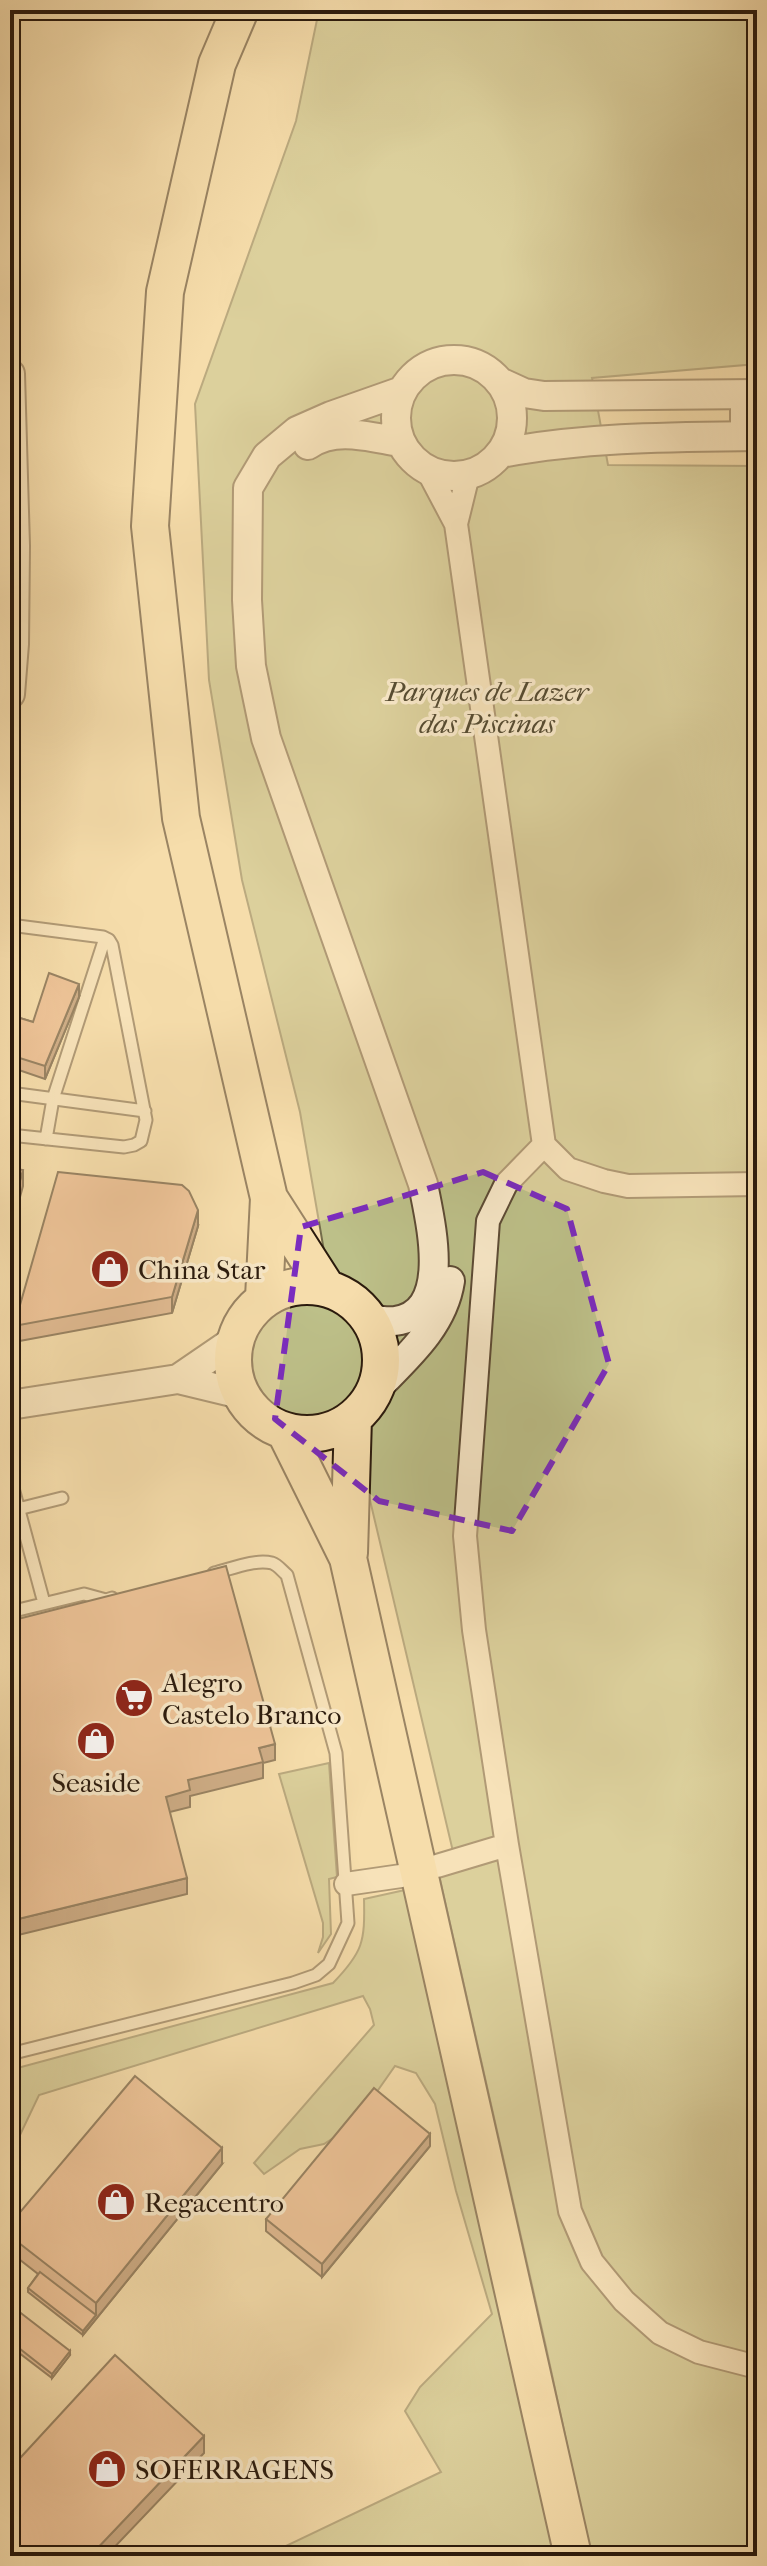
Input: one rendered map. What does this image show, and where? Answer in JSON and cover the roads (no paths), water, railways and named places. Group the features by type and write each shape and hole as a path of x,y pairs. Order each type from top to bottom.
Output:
{"main road":[{"path":"240,10 217,64 165,292 150,526 181,818 269,1198 264,1298"},
{"path":"269,1198 326,1287"},
{"path":"305,1285 326,1287 351,1300 370,1320 378,1336 381,1372 366,1405 338,1427 321,1433 285,1431 260,1417 240,1394 232,1358 235,1340 246,1316 264,1298 283,1289 305,1285"},
{"path":"348,1558 353,1418"},
{"path":"285,1431 348,1558 573,2556"}],"street":[{"path":"454,359 472,362 489,370 502,383 510,400 513,418 510,437 501,453 486,467 468,475 447,476 428,471 411,459 400,442 395,422 397,402 402,391 419,371 435,362 454,359"},
{"path":"10,374 15,546 10,694"},
{"path":"501,453 572,442 750,436 750,394 544,396 524,393 502,383"},
{"path":"370,1320 397,1321 416,1312 428,1297 434,1276 434,1240 423,1184 266,738 251,666 246,536 248,488 267,456 297,431 402,391"},
{"path":"246,536 263,493 285,462 312,441 344,433 400,442"},
{"path":"428,471 456,524 544,1145 568,1169 628,1186 757,1184"},
{"path":"456,524 468,475"},
{"path":"544,1145 506,1184 488,1221 465,1536 474,1630 507,1845 570,2211 592,2262 624,2301 660,2333 699,2352 757,2367"},
{"path":"375,1390 421,1343 438,1319 450,1285 452,1251 446,1221 423,1184"},
{"path":"178,1379 235,1340"},
{"path":"21,1403 178,1379 240,1394"},
{"path":"437,1866 507,1845"},
{"path":"346,1884 401,1876"}],"lane":[{"path":"10,925 105,938 112,945 145,1111 141,1141 124,1147 10,1135"},
{"path":"46,1139 53,1099 105,938"},
{"path":"10,1093 145,1111"},
{"path":"10,1423 21,1403"},
{"path":"10,1477 14,1510 44,1603"},
{"path":"14,1510 62,1498"},
{"path":"10,2054 316,1975 329,1964 348,1923 336,1753 287,1575 270,1563 250,1564 205,1575"},
{"path":"10,1612 84,1594 106,1600 120,1596"}],"place":[{"name":"China Star","path":"110,1269"},
{"name":"Alegro Castelo Branco","path":"134,1698"},
{"name":"Seaside","path":"96,1741"},
{"name":"Regacentro","path":"116,2202"},
{"name":"SOFERRAGENS","path":"107,2469"}],"park label":[{"name":"Parques de Lazer das Piscinas","path":"487,707"}]}
